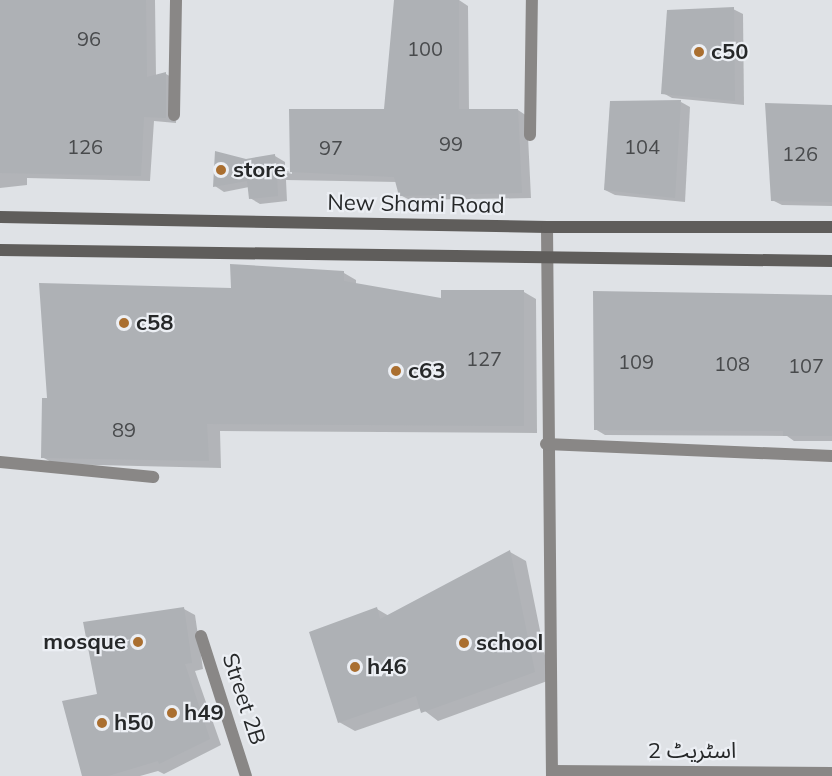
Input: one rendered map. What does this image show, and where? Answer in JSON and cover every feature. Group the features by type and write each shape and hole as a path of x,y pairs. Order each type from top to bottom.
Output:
{"street":[{"path":"174,115 176,0"},
{"path":"530,135 532,0"},
{"name":"New Shami Road","path":"0,217 548,227 832,227"},
{"path":"548,227 546,444 552,774"},
{"path":"0,250 832,261"},
{"path":"546,444 832,456"},
{"path":"0,462 153,477"},
{"name":"Street 2B","path":"201,636 246,776"},
{"name":"اسٹریٹ 2","path":"552,774 832,773"}],"building":[{"path":"0,0 146,0 147,77 166,72 166,118 144,117 141,176 0,173"},
{"path":"394,0 459,0 459,109 518,109 522,193 399,196 394,177 291,172 277,175 278,196 249,199 247,181 213,187 215,151 246,159 275,154 276,168 290,172 289,109 384,109"},
{"name":"c50","path":"734,7 735,101 661,94 667,10"},
{"path":"681,100 675,198 604,190 610,101"},
{"path":"765,103 832,105 832,202 771,201"},
{"path":"230,264 344,271 344,281 441,298 441,290 524,290 524,426 207,424 209,461 41,458 42,398 47,398 39,283 231,288"},
{"path":"593,291 832,295 832,436 783,436 783,431 594,430"},
{"name":"school","path":"510,550 535,672 421,713 416,696 338,723 309,632 377,607 380,619"},
{"path":"184,607 192,663 185,664 210,739 159,764 158,761 108,776 82,776 62,701 97,694 83,622"}],"place":[{"name":"c50","path":"699,52"},
{"name":"store","path":"221,170"},
{"name":"c58","path":"124,323"},
{"name":"c63","path":"396,371"},
{"name":"mosque","path":"138,642"},
{"name":"school","path":"464,643"},
{"name":"h46","path":"355,667"},
{"name":"h49","path":"172,713"},
{"name":"h50","path":"102,723"}]}
